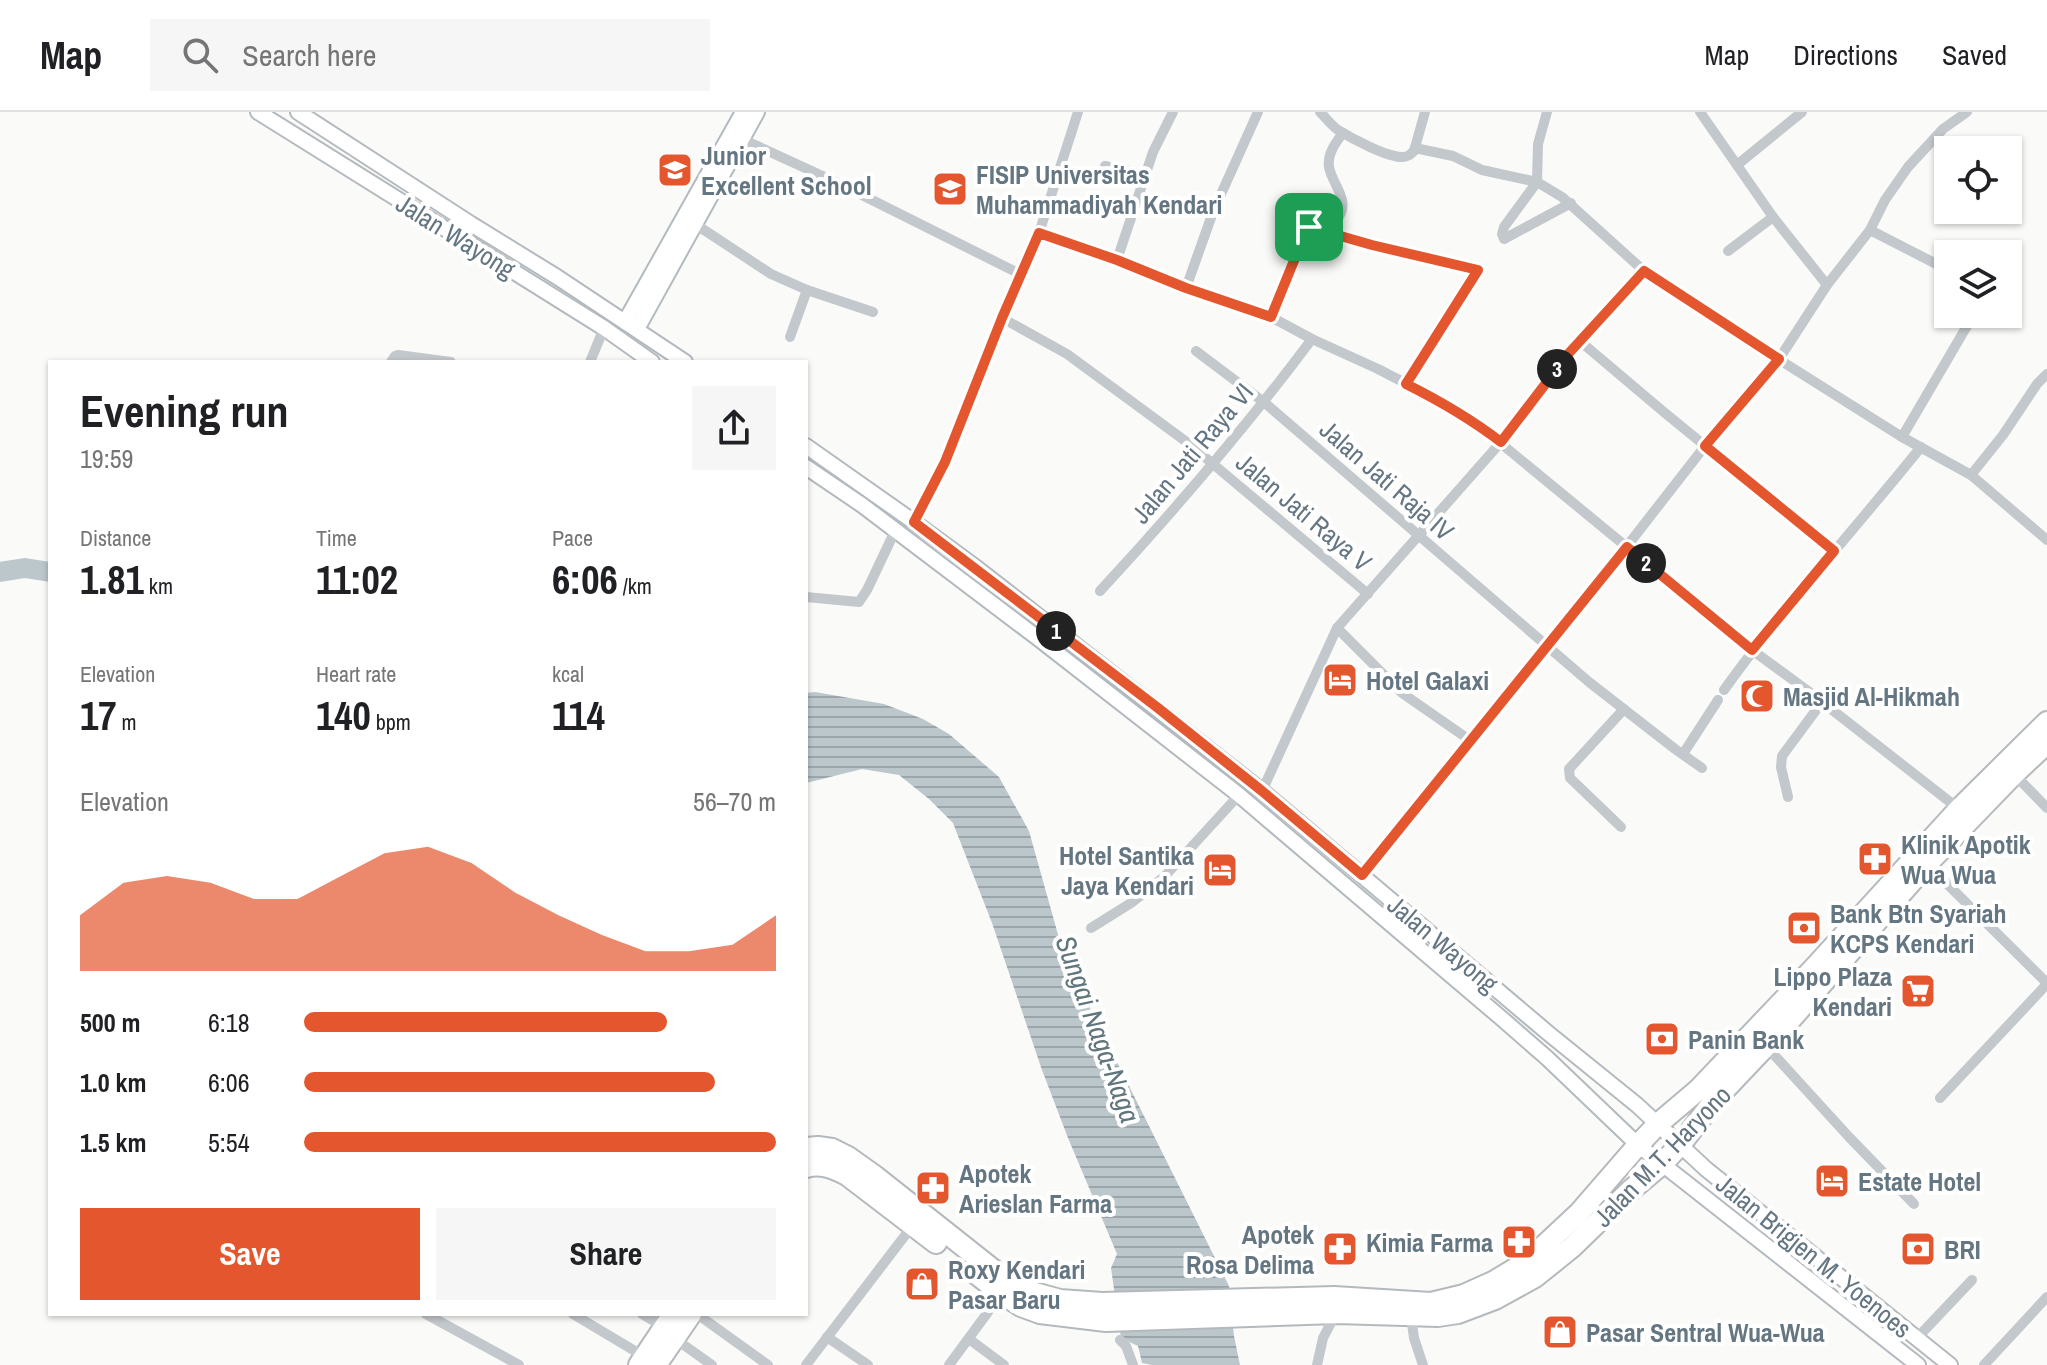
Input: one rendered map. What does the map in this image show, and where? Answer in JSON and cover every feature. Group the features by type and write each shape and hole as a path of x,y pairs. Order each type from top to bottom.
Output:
{"highway":[{"name":"Jalan M.T. Haryono","path":"1239,1308 1334,1297 1431,1303 1464,1295 1493,1282 1535,1254 1579,1213 1659,1123 1698,1090 1959,809 2047,722"},
{"name":"Jalan M.T. Haryono","path":"1104,1312 1239,1308 1438,1316 1458,1313 1495,1299 1535,1277 1591,1231 1662,1164 1713,1102 1927,864 2047,743"},
{"path":"808,1148 832,1149 876,1177 917,1220 998,1291 1021,1306 1040,1313 1104,1312"},
{"path":"808,1167 822,1165 847,1175 1001,1276 1031,1292 1104,1312"},
{"path":"647,1362 671,1327 690,1316"}],"main road":[{"name":"Jalan Wayong","path":"258,112 604,328 649,360"},
{"path":"634,322 743,112"},
{"path":"634,322 695,224 757,112"},
{"name":"Jalan Wayong","path":"305,114 423,193 634,322 682,360"},
{"path":"413,210 423,193"},
{"name":"Jalan Wayong","path":"808,447 914,522 1158,708 1262,791 1681,1144"},
{"name":"Jalan Wayong","path":"808,468 862,505 1039,639 1239,795 1500,1017 1662,1164"},
{"name":"Jalan Brigjen M. Yoenoes","path":"1681,1144 1706,1169 1950,1365"},
{"name":"Jalan Brigjen M. Yoenoes","path":"1662,1164 1918,1365"}],"street":[{"path":"914,522 945,462 1039,233 1078,112"},
{"path":"1117,260 1153,152 1173,112"},
{"path":"1186,288 1213,212 1258,112"},
{"path":"1320,112 1343,133 1395,156 1410,155 1415,148 1425,112"},
{"path":"1547,112 1538,144 1537,182 1504,227 1504,239 1571,203"},
{"path":"1700,112 1773,217 1827,285"},
{"path":"1737,165 1802,112"},
{"path":"1362,875 1705,446 1779,359 1827,285 1870,230 1895,183 1943,129 1967,112"},
{"path":"1309,227 1331,223 1341,212 1343,200 1330,171 1329,161 1333,147 1343,133"},
{"path":"742,139 1022,275"},
{"path":"1415,148 1453,156 1482,170 1537,182 1571,203 1644,271 1902,437 1971,475 2047,540"},
{"path":"1105,166 1145,175"},
{"path":"1728,251 1773,217"},
{"path":"695,224 754,264 807,290 873,312"},
{"path":"1271,317 1309,227"},
{"path":"1309,227 1478,270 1406,384"},
{"path":"1870,230 1934,263"},
{"path":"1039,233 1271,317 1455,410 1501,442 1752,650 1959,809"},
{"path":"1262,791 1337,628 1501,442 1569,353 1644,271"},
{"path":"790,337 807,290"},
{"name":"Jalan Jati Raya V","path":"1002,318 1067,354 1145,411 1368,594"},
{"path":"591,360 604,328"},
{"path":"1902,437 1966,328"},
{"name":"Jalan Jati Raya VI","path":"1100,591 1187,496 1265,403 1312,339"},
{"path":"1581,342 1834,551"},
{"name":"Jalan Jati Raja IV","path":"1196,351 1265,403 1589,682 1702,768"},
{"path":"392,360 398,355 436,360"},
{"path":"1971,475 2047,374"},
{"path":"1724,690 1752,650 1921,447"},
{"path":"808,597 859,602 895,531"},
{"path":"1337,628 1402,693 1471,741"},
{"path":"1683,754 1718,700"},
{"path":"1788,797 1781,767 1782,756 1822,702"},
{"path":"1621,827 1568,774 1569,769 1624,709"},
{"path":"2014,774 2047,808"},
{"path":"1091,928 1131,903 1164,877 1239,795"},
{"path":"1927,864 2047,984 1940,1098"},
{"path":"1766,1046 1914,1204"},
{"path":"806,1365 917,1220"},
{"path":"1917,1338 1972,1280"},
{"path":"949,1365 988,1312 998,1291"},
{"path":"1984,1365 2047,1297"},
{"path":"1317,1365 1323,1338 1336,1313"},
{"path":"430,1316 519,1365"},
{"path":"576,1316 647,1362"},
{"path":"646,1316 671,1327 712,1365"},
{"path":"697,1316 768,1365"},
{"path":"1411,1316 1423,1365"},
{"path":"827,1337 868,1365"},
{"path":"969,1339 1004,1365"},
{"path":"1120,1340 1126,1346 1133,1365"}],"water":[{"path":"808,693 884,704 923,719 949,734 999,777 1029,831 1064,956 1229,1286 1240,1365 1142,1363 1138,1346 1121,1338 1111,1268 1117,1254 1042,1070 992,923 953,823 899,775 862,769 808,782"}],"waterway":[{"name":"Sungai Naga-Naga","path":"0,572 25,568 48,572"}],"place":[{"name":"Junior Excellent School","path":"675,170"},
{"name":"FISIP Universitas Muhammadiyah Kendari","path":"950,189"},
{"name":"Hotel Galaxi","path":"1340,680"},
{"name":"Masjid Al-Hikmah","path":"1757,696"},
{"name":"Klinik Apotik Wua Wua","path":"1875,859"},
{"name":"Hotel Santika Jaya Kendari","path":"1220,870"},
{"name":"Bank Btn Syariah KCPS Kendari","path":"1804,928"},
{"name":"Lippo Plaza Kendari","path":"1918,991"},
{"name":"Panin Bank","path":"1662,1039"},
{"name":"Estate Hotel","path":"1832,1181"},
{"name":"Apotek Arieslan Farma","path":"933,1188"},
{"name":"Kimia Farma","path":"1519,1242"},
{"name":"Apotek Rosa Delima","path":"1340,1249"},
{"name":"BRI","path":"1918,1249"},
{"name":"Roxy Kendari Pasar Baru","path":"922,1284"},
{"name":"Pasar Sentral Wua-Wua","path":"1560,1332"}],"route":[{"path":"1309,227 1478,270 1406,384 1444,403 1501,442 1569,353 1644,271 1779,359 1705,446 1834,551 1752,650 1627,547 1362,875 1158,708 914,522 945,462 1039,233 1271,317 1309,227"}]}
